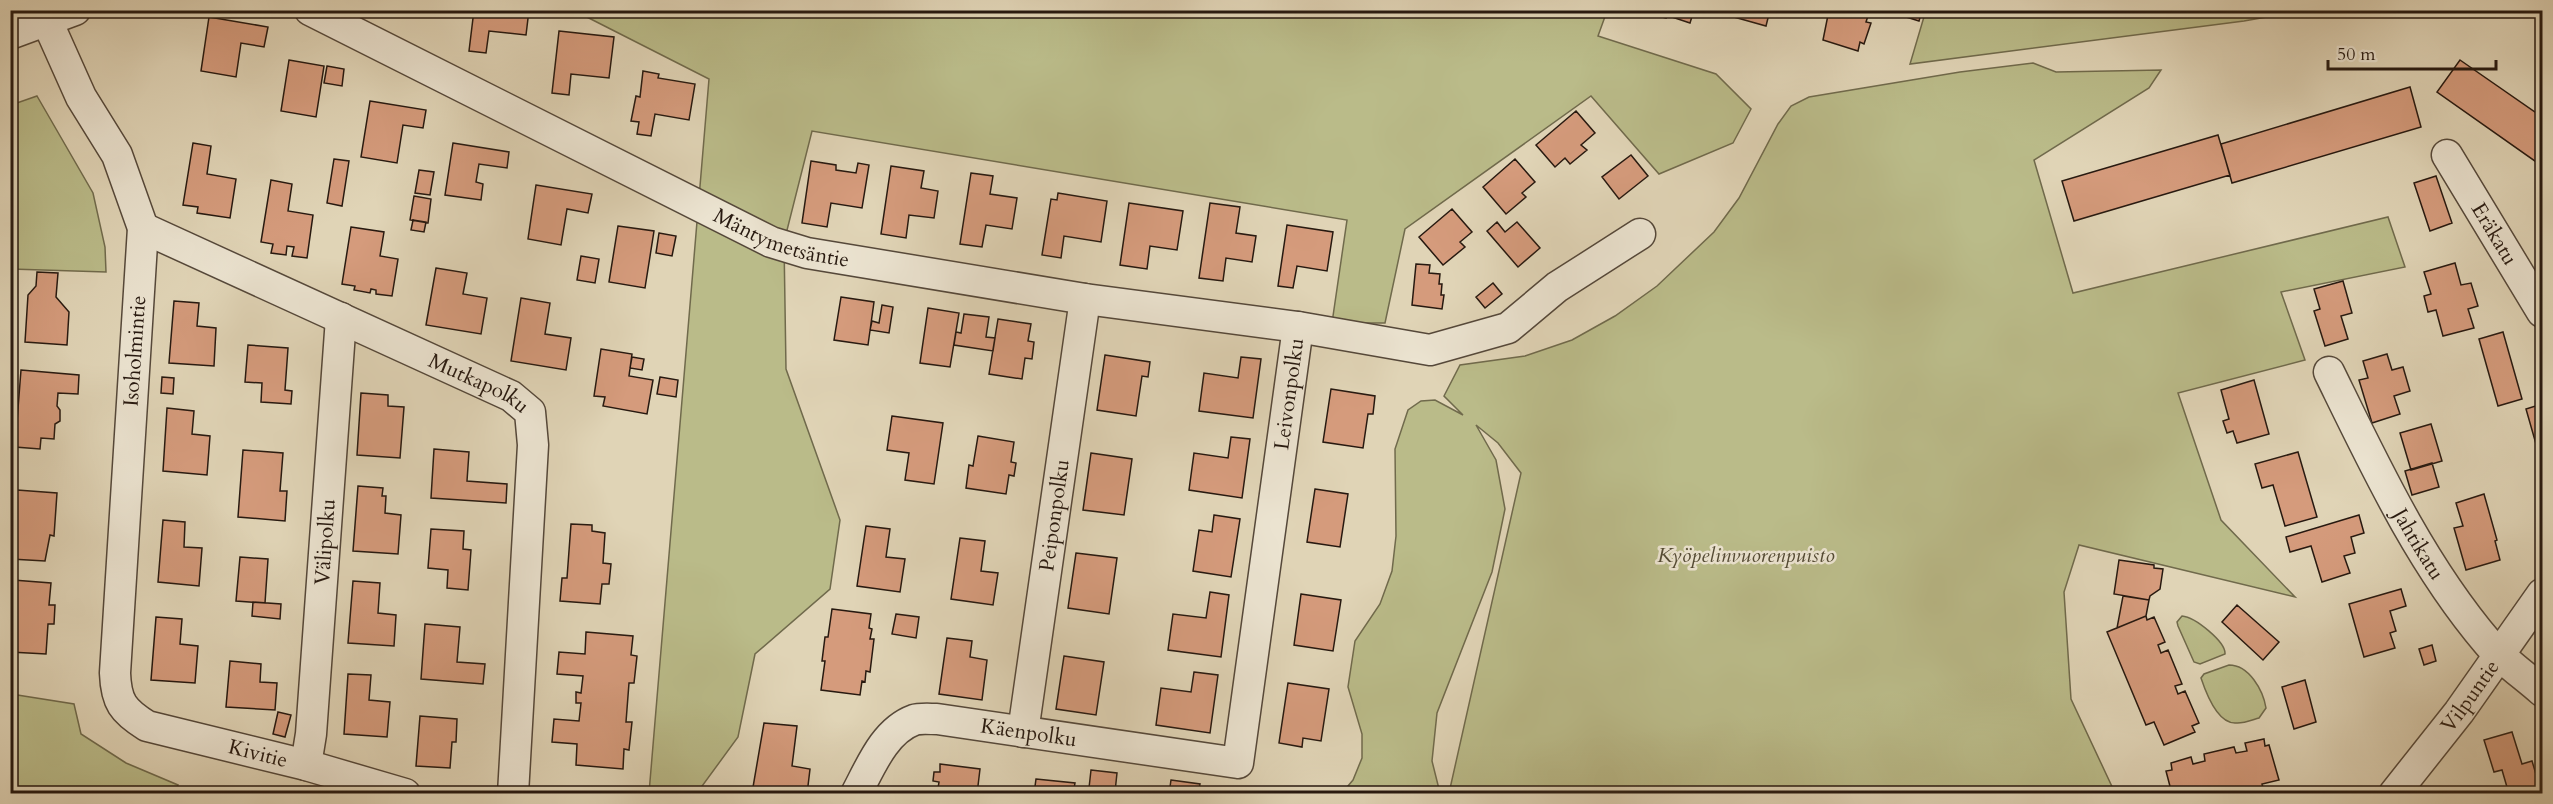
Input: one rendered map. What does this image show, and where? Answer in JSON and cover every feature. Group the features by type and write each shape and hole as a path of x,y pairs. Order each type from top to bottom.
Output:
{"street":[{"path":"10,34 75,10"},
{"name":"Mäntymetsäntie","path":"310,10 771,242 807,253 1085,299 1298,327"},
{"name":"Isoholmintie","path":"47,21 81,97 117,155 143,228 116,673 119,702"},
{"name":"Eräkatu","path":"2447,155 2542,312"},
{"name":"Mutkapolku","path":"143,228 511,396 530,412 533,445 513,794"},
{"name":"Leivonpolku","path":"1238,763 1298,327 1430,350 1508,328 1557,287 1640,234"},
{"name":"Peiponpolku","path":"1023,732 1085,299"},
{"name":"Välipolku","path":"306,765 311,734 341,318"},
{"name":"Jahtikatu","path":"2329,372 2386,487 2444,587 2489,644 2542,691"},
{"name":"Vilpuntie","path":"2394,794 2501,655 2542,594"},
{"name":"Kivitie","path":"119,702 131,716 147,726 306,765 405,794"},
{"name":"Käenpolku","path":"856,794 878,752 892,735 915,720 938,719 1238,763"}],"green space":[{"path":"1926,10 2301,11 2244,21 1910,64"},
{"path":"575,11 1607,11 1598,36 1716,74 1751,109 1733,143 1659,174 1591,96 1405,229 1385,323 1332,323 1347,220 812,131 784,242 786,369 840,520 830,589 755,654 738,737 697,793 649,793 709,79"},
{"name":"Kyöpelinvuorenpuisto","path":"2033,63 2056,72 2161,70 2149,88 2034,160 2073,293 2388,217 2405,267 2281,292 2305,360 2178,393 2221,520 2295,597 2079,545 2064,592 2071,699 2115,793 1449,793 1521,473 1498,443 1476,425 1496,460 1505,509 1492,572 1437,713 1432,761 1440,793 1342,793 1353,780 1362,758 1362,734 1348,687 1355,641 1380,604 1392,571 1396,536 1395,449 1408,410 1421,401 1435,400 1463,415 1444,396 1460,365 1525,356 1572,340 1615,316 1657,286 1714,232 1739,198 1778,124 1791,106 1809,97 1960,72"},
{"path":"37,96 93,193 105,247 106,272 11,269 11,105"},
{"path":"2182,616 2188,617 2209,631 2221,643 2225,654 2200,664 2194,662 2178,626 2177,622"},
{"path":"2229,665 2243,669 2258,686 2266,708 2259,718 2241,723 2229,722 2213,706 2201,678 2204,674"},
{"path":"11,694 74,704 81,734 126,763 178,785 174,793 11,793"}],"building":[{"path":"474,10 529,10 526,35 489,31 486,53 469,51"},
{"path":"1650,10 1694,10 1690,23 1666,15 1666,18 1654,15 1655,12"},
{"path":"1724,10 1770,10 1766,26 1723,14"},
{"path":"1829,10 1870,10 1866,22 1871,23 1864,44 1860,42 1858,51 1823,40"},
{"path":"1884,10 1922,10 1919,21"},
{"path":"209,17 268,27 264,47 241,43 236,77 201,71"},
{"path":"559,31 614,37 609,78 571,74 569,95 552,93"},
{"path":"289,60 324,66 316,117 281,111"},
{"path":"2460,60 2542,117 2542,166 2437,92"},
{"path":"327,66 344,69 342,86 324,83"},
{"path":"643,71 659,74 658,78 695,84 689,120 655,114 651,136 637,134 639,122 631,121 636,96 640,97"},
{"path":"2410,87 2421,127 2232,183 2221,144"},
{"path":"370,101 426,110 423,128 403,125 397,163 361,157"},
{"path":"1576,111 1595,133 1581,145 1587,150 1570,164 1565,158 1555,167 1536,145"},
{"path":"2218,135 2230,175 2074,221 2062,181"},
{"path":"193,143 211,146 207,174 236,179 230,218 197,213 198,207 183,205"},
{"path":"453,143 509,152 507,168 479,164 476,182 483,184 481,200 445,195"},
{"path":"1631,155 1648,176 1619,199 1602,177"},
{"path":"334,159 349,161 342,206 327,203"},
{"path":"1515,159 1535,182 1522,193 1526,197 1506,214 1483,187"},
{"path":"811,161 836,165 836,170 856,173 858,163 869,165 862,208 831,203 827,227 802,223"},
{"path":"891,166 924,171 921,188 938,191 934,218 909,215 906,238 881,234"},
{"path":"419,170 434,172 430,195 415,193"},
{"path":"971,173 993,176 990,194 1017,198 1012,229 986,225 982,247 960,244"},
{"path":"2436,176 2452,223 2430,231 2414,183"},
{"path":"271,180 292,184 288,211 313,215 307,258 292,256 294,247 287,246 286,255 271,253 273,244 261,242"},
{"path":"536,185 592,194 588,213 567,209 561,245 528,239"},
{"path":"1058,193 1107,201 1101,242 1064,236 1061,258 1042,255 1051,199 1057,200"},
{"path":"414,196 431,199 428,223 410,220"},
{"path":"1129,203 1183,211 1177,250 1150,246 1147,269 1120,265"},
{"path":"1210,203 1240,207 1236,233 1256,236 1252,262 1226,258 1223,281 1199,278"},
{"path":"1452,209 1472,232 1460,242 1465,247 1443,265 1419,237"},
{"path":"413,220 426,222 424,232 411,230"},
{"path":"1497,222 1505,232 1517,222 1540,248 1518,267 1487,231"},
{"path":"1287,225 1333,232 1327,271 1297,266 1293,288 1278,286"},
{"path":"618,226 654,231 645,288 609,282"},
{"path":"351,227 384,232 380,256 398,259 392,296 376,294 376,290 371,289 370,293 354,290 355,286 342,284"},
{"path":"659,233 676,236 672,256 656,253"},
{"path":"581,256 599,259 595,283 577,280"},
{"path":"2455,263 2461,285 2471,283 2478,306 2468,309 2474,328 2443,336 2436,310 2428,312 2424,296 2431,294 2424,272"},
{"path":"1416,264 1430,265 1429,273 1440,274 1441,295 1444,295 1442,309 1412,305"},
{"path":"436,268 467,273 463,294 487,298 481,334 426,325"},
{"path":"37,272 58,273 56,297 69,312 67,345 25,342 28,295 36,286"},
{"path":"2343,281 2352,313 2341,316 2348,339 2325,346 2314,311 2320,309 2314,289"},
{"path":"1493,283 1502,294 1485,308 1476,297"},
{"path":"841,297 874,302 868,345 834,340"},
{"path":"521,298 550,303 545,334 571,338 566,370 511,361"},
{"path":"174,301 199,303 197,326 216,328 214,366 169,363"},
{"path":"882,305 893,307 889,333 870,330 872,321 879,323"},
{"path":"928,308 959,313 950,367 920,363"},
{"path":"964,314 989,317 986,337 995,338 993,351 954,345 956,332 961,333"},
{"path":"998,319 1031,324 1028,341 1034,342 1032,359 1025,358 1022,379 989,374"},
{"path":"2503,332 2522,399 2498,406 2479,339"},
{"path":"248,345 288,348 285,390 292,391 291,404 261,402 262,383 245,382"},
{"path":"601,349 632,354 629,376 653,380 647,414 603,406 605,397 594,396"},
{"path":"2387,354 2392,370 2403,367 2410,391 2394,396 2400,414 2372,423 2359,380 2368,378 2363,361"},
{"path":"1105,355 1150,362 1148,377 1142,376 1136,416 1097,410"},
{"path":"632,357 644,359 642,370 630,368"},
{"path":"1241,357 1261,359 1253,418 1199,411 1204,373 1238,378"},
{"path":"21,370 79,375 78,394 58,393 57,406 60,410 60,421 55,424 54,439 41,438 40,449 15,447"},
{"path":"162,377 174,378 173,394 161,393"},
{"path":"660,377 678,380 676,397 657,394"},
{"path":"2254,380 2269,434 2237,443 2233,431 2227,433 2223,421 2229,419 2221,390"},
{"path":"1331,389 1375,396 1373,414 1368,414 1363,448 1323,442"},
{"path":"361,393 388,395 388,406 404,407 400,458 357,455"},
{"path":"2542,404 2542,465 2526,409"},
{"path":"167,408 194,411 192,434 210,436 207,475 163,471"},
{"path":"892,416 943,423 934,484 905,480 909,453 887,450"},
{"path":"2431,424 2442,461 2411,470 2400,433"},
{"path":"978,436 1014,442 1011,462 1016,463 1014,476 1009,475 1006,494 966,488 969,465 973,466"},
{"path":"1231,437 1250,439 1242,498 1189,490 1194,453 1228,458"},
{"path":"434,449 469,452 467,481 507,484 506,503 431,498"},
{"path":"243,450 283,453 280,491 287,491 285,521 238,517"},
{"path":"2298,452 2317,517 2285,526 2273,485 2262,488 2255,464"},
{"path":"1091,453 1132,459 1124,515 1083,510"},
{"path":"2432,463 2439,487 2412,495 2405,471"},
{"path":"358,486 383,488 382,496 386,496 385,513 401,515 398,554 353,551"},
{"path":"1315,489 1348,494 1340,547 1307,542"},
{"path":"17,490 57,493 54,536 50,535 45,561 11,559"},
{"path":"2484,494 2500,560 2466,570 2454,528 2463,526 2456,503"},
{"path":"1214,515 1240,519 1231,577 1193,571 1199,530 1212,532"},
{"path":"2359,515 2364,533 2351,537 2355,553 2344,556 2350,573 2322,582 2311,546 2290,552 2286,537"},
{"path":"163,520 185,522 184,547 202,548 199,586 158,582"},
{"path":"571,524 592,525 592,531 605,533 603,563 611,564 609,584 602,584 600,604 560,601 562,578 567,578"},
{"path":"866,526 890,529 886,557 905,559 900,592 857,586"},
{"path":"431,529 464,531 463,549 471,550 468,590 447,588 448,570 428,568"},
{"path":"960,538 985,541 981,571 998,573 993,605 951,599"},
{"path":"1076,553 1117,558 1109,614 1068,608"},
{"path":"240,557 268,559 265,603 236,601"},
{"path":"2119,560 2154,565 2154,568 2163,569 2160,589 2150,596 2149,600 2114,594"},
{"path":"13,580 51,583 49,605 55,605 54,624 48,624 46,654 10,652"},
{"path":"353,581 380,583 378,613 396,615 394,646 348,643"},
{"path":"2401,589 2406,606 2390,611 2396,631 2390,633 2395,648 2364,657 2349,604"},
{"path":"1210,592 1229,595 1221,657 1168,650 1173,614 1206,618"},
{"path":"1301,594 1341,600 1333,651 1294,645"},
{"path":"2123,596 2149,600 2146,616 2117,628"},
{"path":"253,602 281,604 280,619 252,616"},
{"path":"2237,605 2279,642 2263,660 2222,622"},
{"path":"832,609 871,614 870,639 874,639 870,672 866,671 860,695 821,690 825,661 822,661 825,637 828,637"},
{"path":"896,614 919,617 916,638 892,634"},
{"path":"2146,616 2147,620 2154,617 2165,642 2158,645 2161,653 2168,650 2182,684 2175,686 2178,694 2185,691 2199,723 2192,726 2195,732 2164,745 2154,722 2146,725 2107,632"},
{"path":"156,617 182,619 180,644 198,646 195,683 151,680"},
{"path":"425,624 460,627 457,662 485,664 483,684 421,679"},
{"path":"586,632 633,636 631,655 637,656 634,683 629,683 626,722 632,722 629,750 624,749 623,769 576,765 577,744 552,742 554,719 579,721 581,703 576,703 576,692 581,693 583,676 557,674 559,652 585,654"},
{"path":"947,638 972,641 970,657 987,660 982,700 939,694"},
{"path":"2432,645 2436,661 2424,665 2419,649"},
{"path":"1064,656 1104,662 1096,715 1056,709"},
{"path":"230,661 261,664 260,682 277,683 275,710 226,707"},
{"path":"1194,672 1218,675 1210,733 1156,725 1161,688 1191,692"},
{"path":"348,674 371,675 369,700 390,702 387,737 344,734"},
{"path":"2305,680 2316,722 2294,729 2282,687"},
{"path":"1288,683 1329,689 1321,741 1303,738 1302,747 1279,743"},
{"path":"278,712 291,715 285,737 273,734"},
{"path":"420,716 457,719 456,742 452,742 450,768 416,766"},
{"path":"764,723 797,726 792,766 810,769 807,794 752,793"},
{"path":"2512,732 2522,764 2532,761 2542,794 2509,794 2502,770 2494,772 2484,740"},
{"path":"2264,739 2265,746 2269,745 2279,780 2262,784 2264,792 2247,794 2246,788 2241,790 2242,794 2172,794 2166,771 2172,770 2171,763 2191,757 2193,764 2205,761 2204,754 2234,747 2236,753 2247,751 2245,743"},
{"path":"940,764 980,769 977,794 937,794 939,782 933,781 934,772 940,772"},
{"path":"1091,770 1117,773 1115,792 1089,788"},
{"path":"1036,779 1075,783 1073,794 1034,794"},
{"path":"1171,780 1200,784 1198,794 1169,794"},
{"path":"1118,789 1155,794 1117,794"}]}
